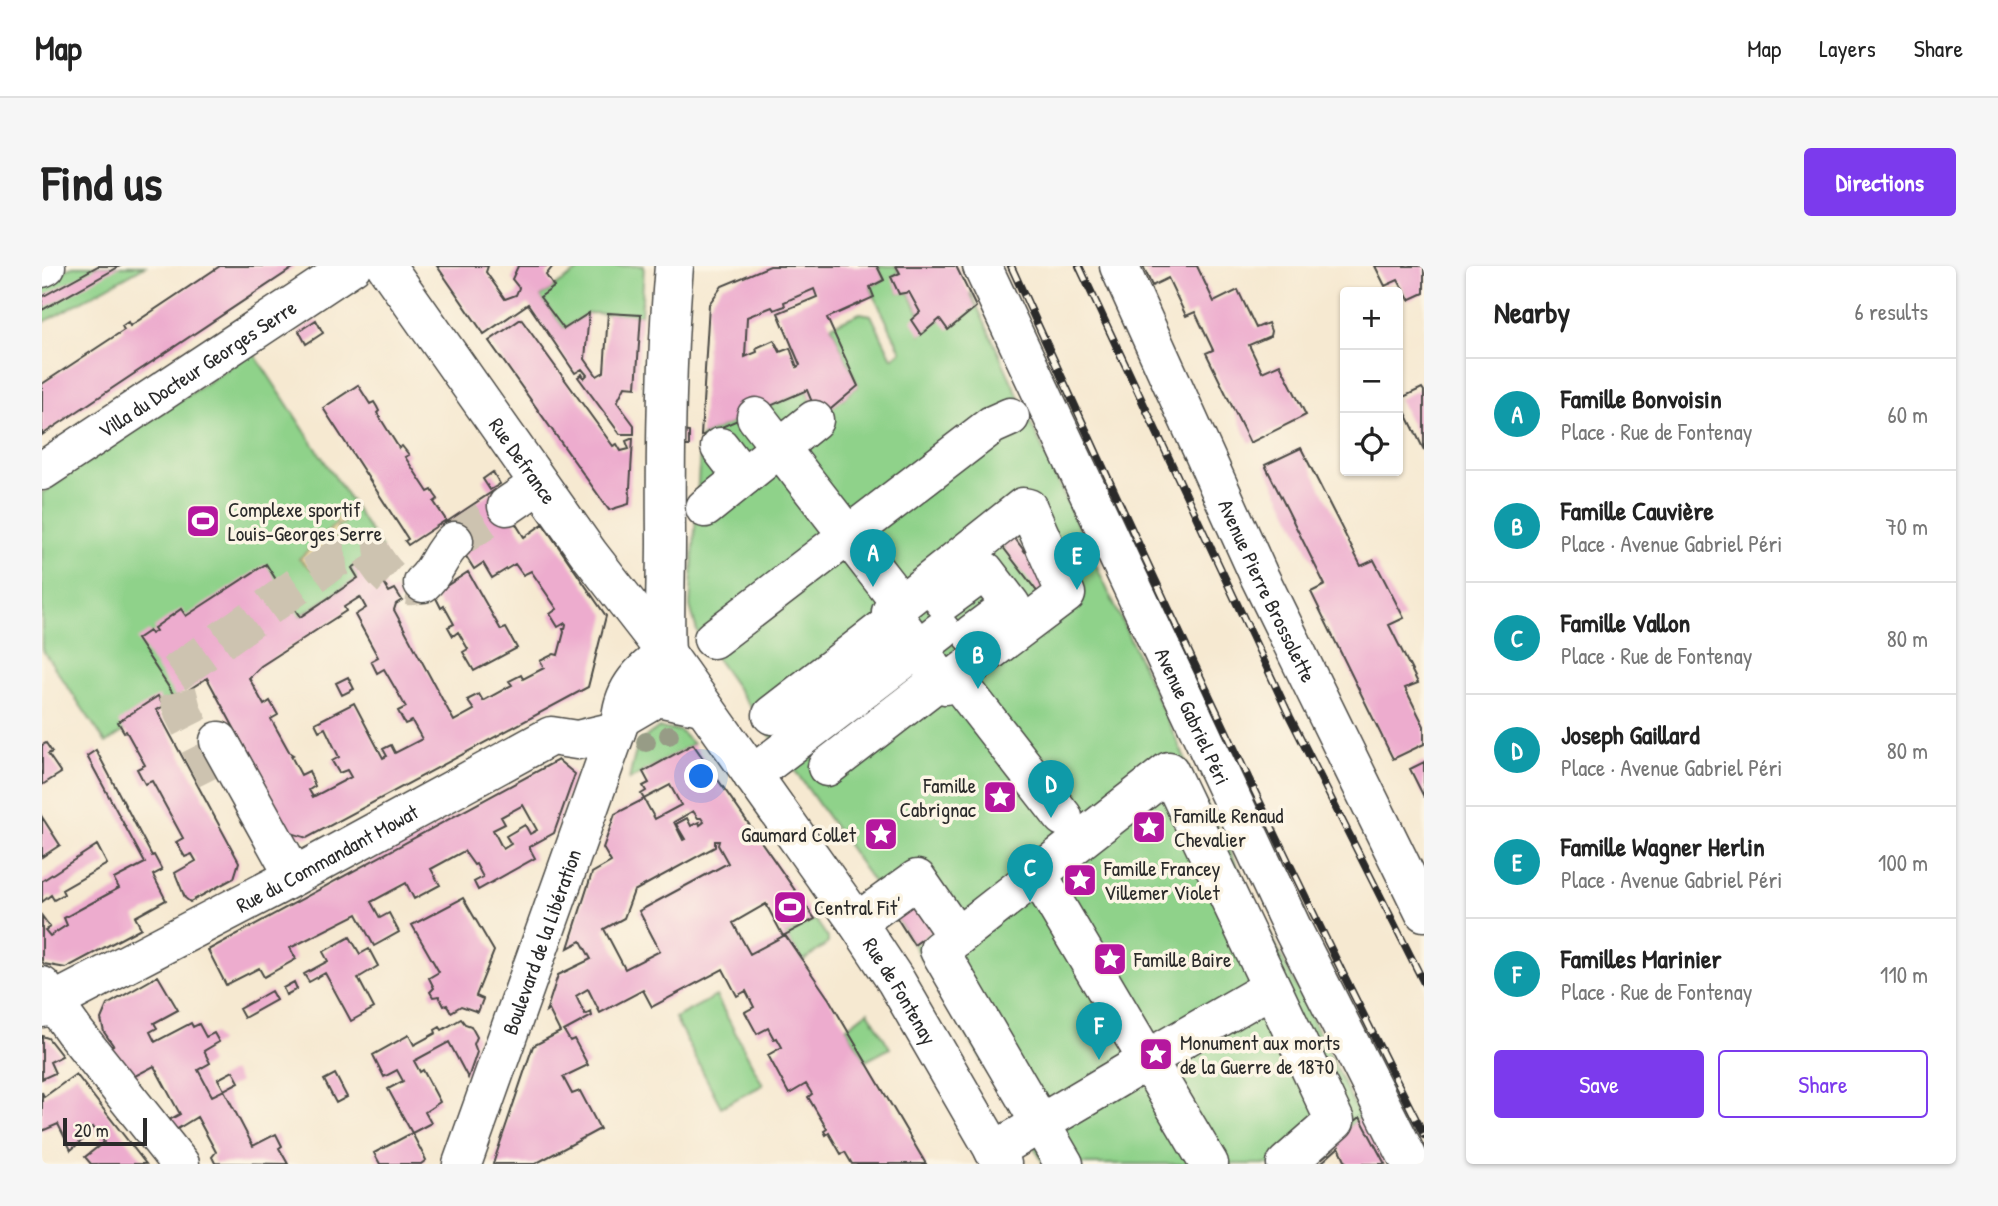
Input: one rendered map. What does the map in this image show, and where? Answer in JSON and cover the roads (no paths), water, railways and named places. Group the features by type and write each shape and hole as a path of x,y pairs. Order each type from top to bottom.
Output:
{"street":[{"name":"Villa du Docteur Georges Serre","path":"42,471 352,266"},
{"name":"Rue Defrance","path":"386,266 539,484 666,653"},
{"path":"666,653 663,606 666,561 665,400 674,266"},
{"name":"Avenue Gabriel Péri","path":"982,266 1294,932 1411,1164"},
{"name":"Avenue Pierre Brossolette","path":"1119,266 1261,578 1424,912"},
{"path":"756,417 931,638 1063,817"},
{"path":"713,639 992,425 1010,417"},
{"path":"705,508 814,420"},
{"path":"720,447 744,477"},
{"path":"507,506 539,484"},
{"path":"423,583 454,541"},
{"path":"772,715 931,638"},
{"path":"827,767 931,638"},
{"path":"752,775 931,638"},
{"name":"Rue de Fontenay","path":"666,653 701,706 858,922 896,981 998,1158"},
{"name":"Boulevard de la Libération","path":"462,1164 618,724 622,704 641,671 666,653"},
{"path":"618,724 657,697 701,706"},
{"name":"Rue du Commandant Mowat","path":"46,998 285,881 551,736 577,740 618,724"},
{"path":"218,760 285,881"},
{"path":"1064,1164 939,950 1169,771 1335,1121 1286,1164"},
{"path":"1037,873 1152,1057 1209,1164"},
{"path":"858,922 917,879 957,937"},
{"path":"998,1158 1040,1123 1271,988"},
{"path":"46,998 180,1164"}],"tunnel":[{"path":"454,541 507,506"},
{"path":"216,778 183,713 173,675 338,557 371,553 386,574 398,584 414,586 423,583"}],"railway":[{"path":"1011,266 1264,811 1424,1135"},
{"path":"1079,266 1290,717 1424,983"}],"place":[{"name":"Complexe sportif Louis-Georges Serre","path":"203,521"},
{"name":"Famille Bonvoisin","path":"873,587"},
{"name":"Famille Wagner Herlin","path":"1077,590"},
{"name":"Famille Cauvière","path":"978,689"},
{"name":"Famille Cabrignac","path":"1000,797"},
{"name":"Joseph Gaillard","path":"1051,818"},
{"name":"Famille Renaud Chevalier","path":"1149,827"},
{"name":"Gaumard Collet","path":"881,834"},
{"name":"Famille Francey Villemer Violet","path":"1080,880"},
{"name":"Famille Vallon","path":"1030,902"},
{"name":"Central Fit'","path":"790,907"},
{"name":"Famille Baire","path":"1110,959"},
{"name":"Monument aux morts de la Guerre de 1870","path":"1156,1054"},
{"name":"Familles Marinier","path":"1099,1060"}]}
